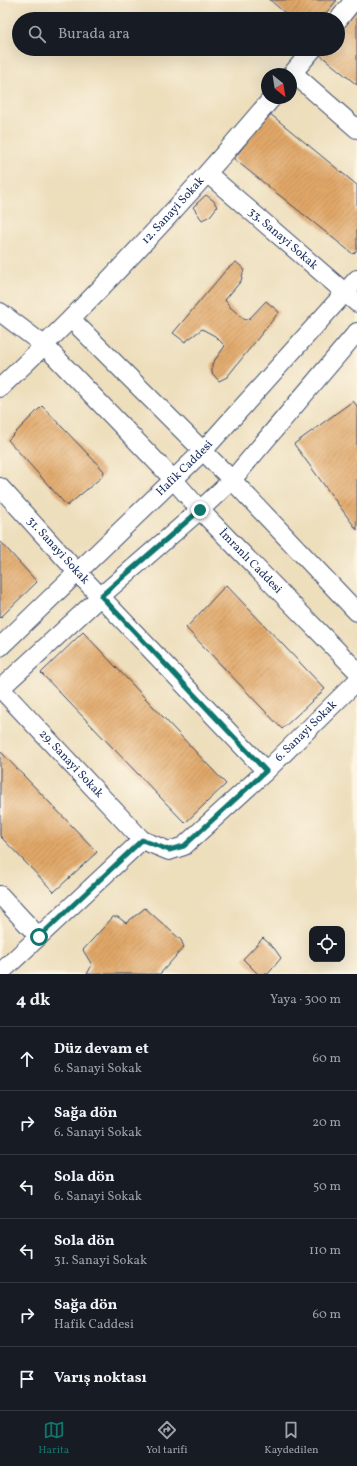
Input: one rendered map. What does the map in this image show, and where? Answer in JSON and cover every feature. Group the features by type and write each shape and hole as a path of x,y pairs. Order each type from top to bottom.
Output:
{"street":[{"path":"344,12 354,0"},
{"path":"297,68 307,56"},
{"path":"297,78 357,129"},
{"name":"12. Sanayi Sokak","path":"0,388 46,346 208,174 267,104"},
{"name":"33. Sanayi Sokak","path":"208,174 351,298"},
{"name":"Hafik Caddesi","path":"0,647 203,451 351,298 357,279"},
{"name":"İmranlı Caddesi","path":"0,312 46,346 173,479 200,510 357,671"},
{"path":"71,319 232,480 357,612"},
{"path":"0,688 232,480 357,332"},
{"name":"31. Sanayi Sokak","path":"0,487 78,573 266,771"},
{"name":"6. Sanayi Sokak","path":"142,840 169,850 184,846 266,771 357,681"},
{"name":"29. Sanayi Sokak","path":"0,688 142,840"},
{"path":"0,973 142,840"},
{"path":"0,895 39,937"}],"building":[{"path":"270,0 337,0 327,12 284,12"},
{"path":"354,8 357,11 357,85 321,56 345,56 345,20"},
{"path":"269,113 357,185 357,250 353,254 234,159"},
{"path":"206,195 214,201 217,207 210,216 202,220 193,207"},
{"path":"236,262 244,269 241,281 225,300 230,307 245,320 250,318 266,301 279,312 227,377 219,381 212,373 212,364 225,346 215,336 202,329 185,342 173,333 226,270"},
{"path":"353,401 357,406 357,530 294,444"},
{"path":"42,406 104,471 103,476 67,506 8,440"},
{"path":"0,541 37,582 0,618"},
{"path":"226,585 325,689 282,729 186,628"},
{"path":"83,632 226,784 185,823 41,673"},
{"path":"0,751 97,852 54,892 0,836"},
{"path":"145,908 181,940 184,947 160,974 87,974 92,965 83,950 113,917 118,917 126,923"},
{"path":"263,938 274,948 281,958 268,974 258,974 243,959"}],"route":[{"path":"39,937 142,840 169,850 184,846 266,771 101,596 200,510"}]}
